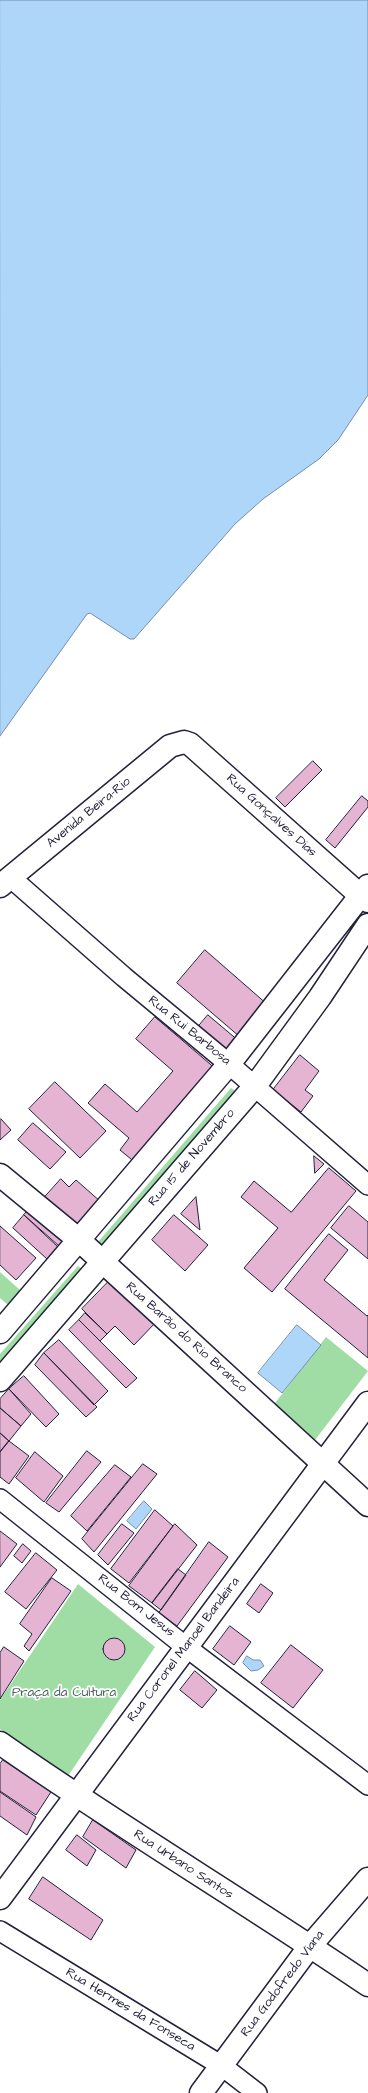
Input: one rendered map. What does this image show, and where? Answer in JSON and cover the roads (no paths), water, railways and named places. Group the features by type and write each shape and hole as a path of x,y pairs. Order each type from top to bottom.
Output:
{"main road":[{"name":"Avenida Beira-Rio","path":"5,881 170,746 179,742"},
{"name":"Rua Gonçalves Dias","path":"179,742 190,744 366,895"},
{"path":"0,1332 230,1064 366,895"},
{"name":"Rua 15 de Novembro","path":"0,1380 255,1086 320,997 368,925"},
{"name":"Rua Barão do Rio Branco","path":"0,1175 79,1240 368,1505"},
{"name":"Rua Coronel Manoel Bandeira","path":"0,1898 368,1403"},
{"name":"Rua Urbano Santos","path":"0,1743 76,1796 310,1946 368,1985"},
{"name":"Rua Godofredo Viana","path":"201,2093 310,1946 368,1879"}],"street":[{"name":"Rua Rui Barbosa","path":"5,881 230,1064 368,1185"},
{"name":"Rua Bom Jesus","path":"0,1499 186,1647 368,1785"},
{"name":"Rua Hermes da Fonseca","path":"0,1931 222,2066 257,2093"}],"water":[{"path":"0,0 368,0 368,395 338,440 319,459 263,499 235,524 134,639 130,639 90,613 87,614 0,736"},
{"path":"297,1325 321,1345 282,1393 258,1373"},
{"path":"144,1501 152,1509 136,1529 127,1521"},
{"path":"247,1656 253,1660 260,1660 264,1666 258,1670 251,1671 243,1663"}],"park label":[{"name":"Praça da Cultura","path":"64,1693"}]}
